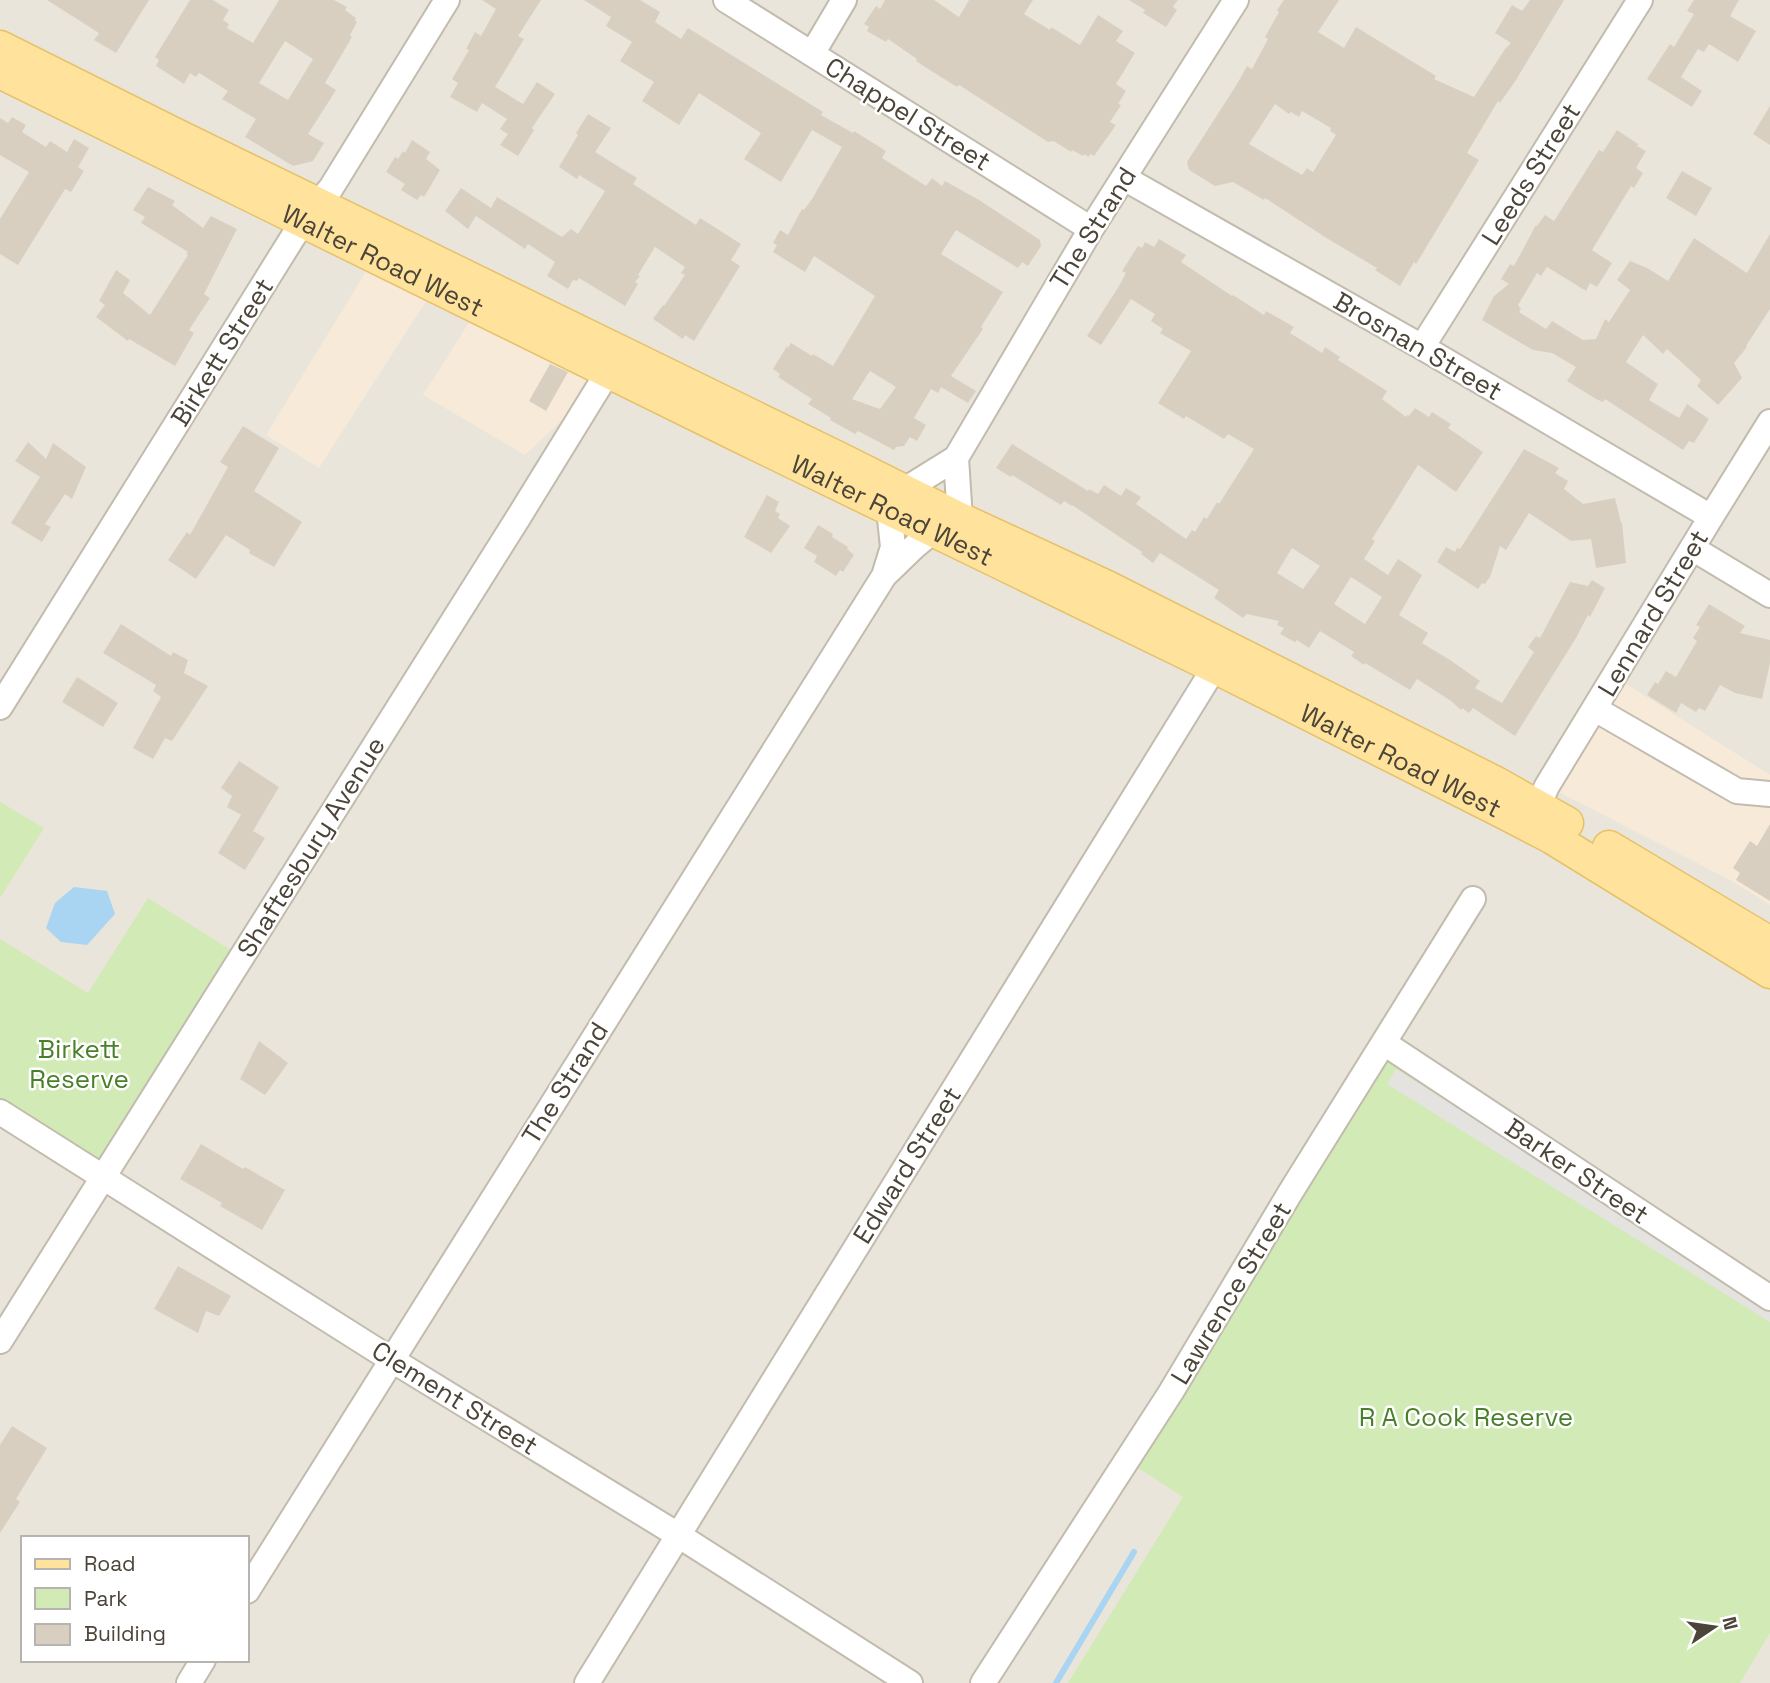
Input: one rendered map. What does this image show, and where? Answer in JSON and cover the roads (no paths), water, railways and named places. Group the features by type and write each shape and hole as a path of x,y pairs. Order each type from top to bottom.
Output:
{"main road":[{"name":"Walter Road West","path":"0,47 311,213"},
{"name":"Walter Road West","path":"0,72 311,213 947,524 1009,568 1222,658 1538,806 1770,943"},
{"name":"Walter Road West","path":"1222,658 1550,837 1770,972"}],"street":[{"name":"Birkett Street","path":"0,707 311,213 331,188 447,0"},
{"name":"Chappel Street","path":"726,0 1091,229"},
{"path":"812,54 844,0"},
{"name":"The Strand","path":"884,576 893,547 896,500 956,458 1091,229 1236,0"},
{"name":"Leeds Street","path":"1422,347 1640,0"},
{"name":"Brosnan Street","path":"1124,178 1422,347 1711,517"},
{"name":"Shaftesbury Avenue","path":"0,1341 613,361"},
{"name":"Lennard Street","path":"1538,806 1547,786 1770,422"},
{"path":"947,524 956,458"},
{"name":"The Strand","path":"248,1589 884,576 915,546 947,524"},
{"path":"1692,548 1770,595"},
{"name":"Edward Street","path":"587,1683 1222,658"},
{"path":"1595,709 1737,791 1770,794"},
{"name":"Lawrence Street","path":"983,1683 1171,1392 1290,1193 1473,899"},
{"name":"Barker Street","path":"1384,1044 1770,1298"},
{"name":"Clement Street","path":"0,1112 910,1683"},
{"path":"189,1683 202,1662"}],"water":[{"path":"74,887 107,891 115,914 87,945 61,942 46,928 55,903"}],"waterway":[{"path":"1056,1683 1134,1552"}],"park label":[{"name":"Birkett Reserve","path":"79,1064"},
{"name":"R A Cook Reserve","path":"1466,1417"}]}
